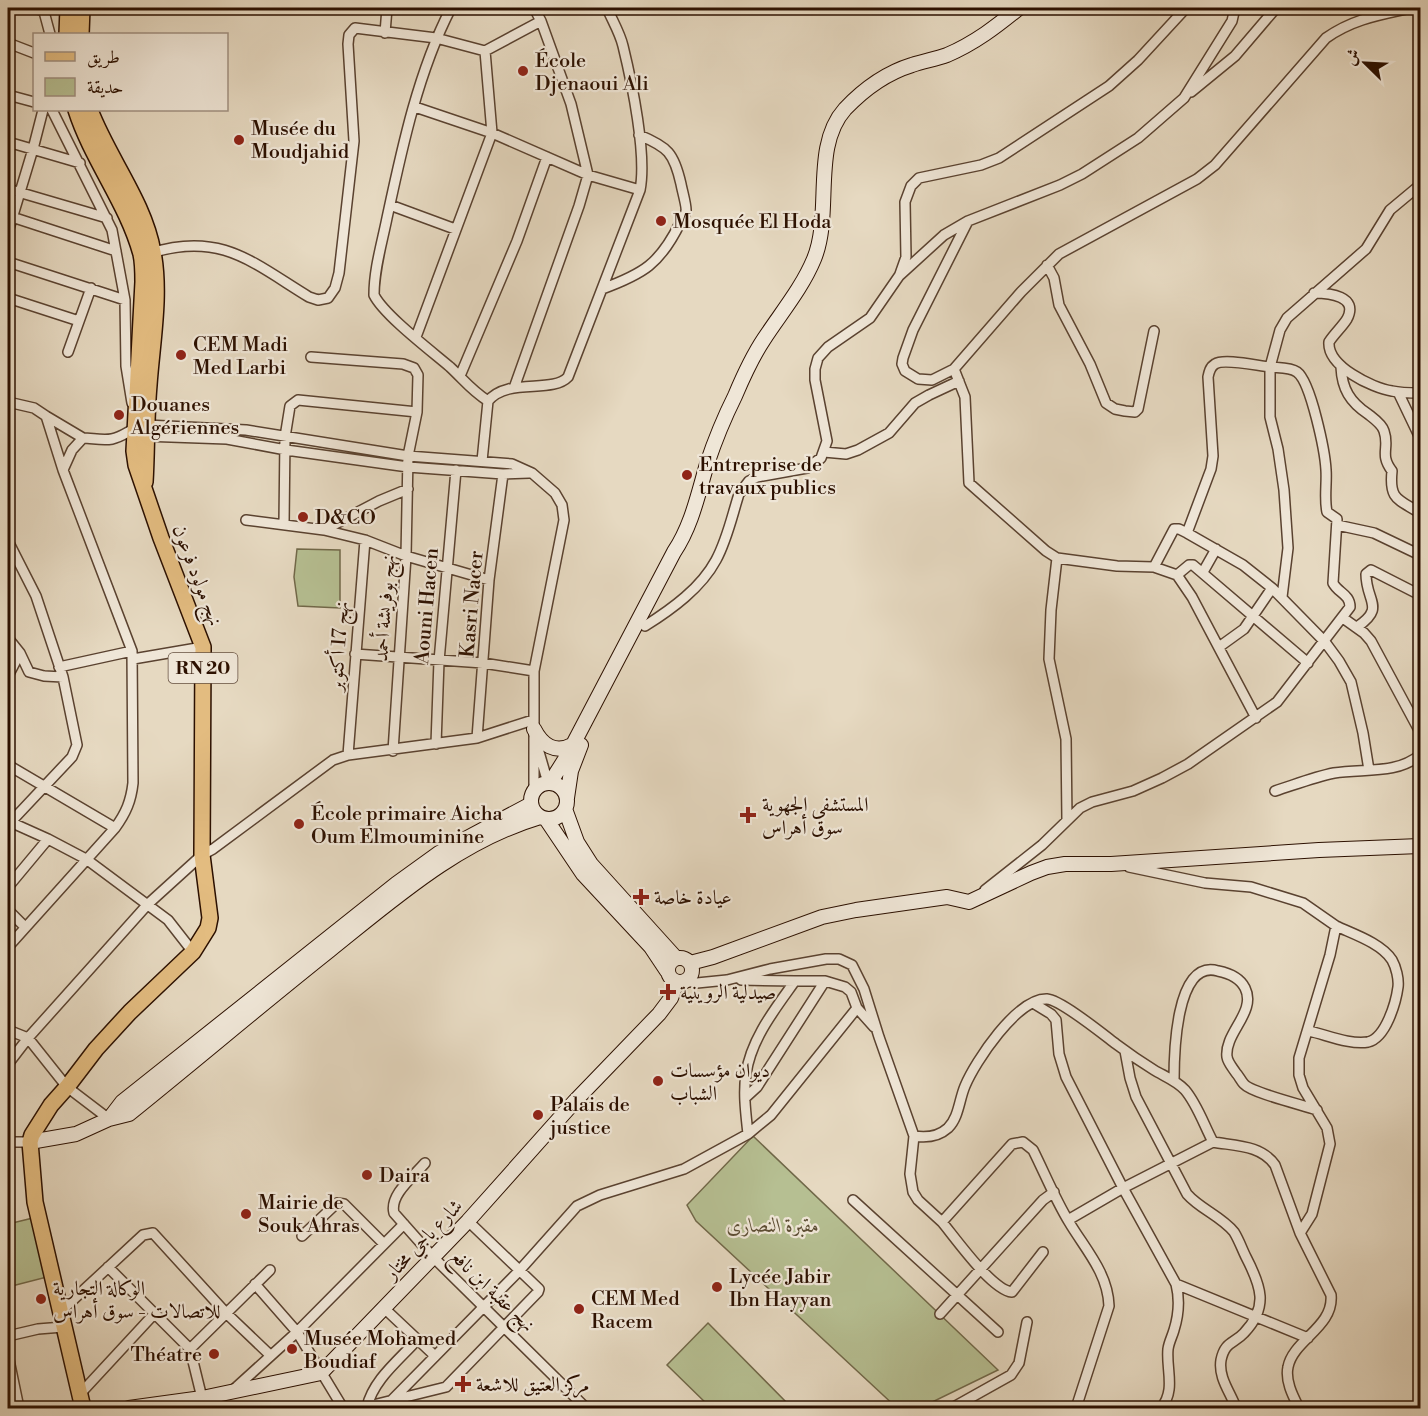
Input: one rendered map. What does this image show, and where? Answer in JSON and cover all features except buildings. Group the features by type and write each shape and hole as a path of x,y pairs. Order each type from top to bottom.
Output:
{"main road":[{"path":"67,33 68,8"},
{"path":"81,33 82,8"},
{"name":"RN 20","path":"76,111 88,145 147,254"},
{"name":"RN 20","path":"90,111 103,141 144,220 147,254 143,282 137,429"},
{"name":"نهج مولود فرعون","path":"137,429 136,465 203,647 202,855"},
{"name":"RN 20","path":"30,1142 51,1105 96,1049 130,1012 193,952 208,928 210,918 202,855"},
{"path":"30,1142 35,1202 81,1401"}],"street":[{"path":"33,8 44,9 50,33"},
{"path":"385,33 387,8"},
{"path":"451,8 436,38 415,107 390,206 375,278 374,295 384,310 460,376 473,392 488,401"},
{"path":"514,388 588,175 571,104 541,21 534,8"},
{"path":"482,461 488,401 494,394 514,388 560,383 566,380 640,190 643,179 639,135 623,45 607,8"},
{"path":"549,783 675,570 680,556 681,543 693,514 718,433 745,373 763,341 799,288 814,258 823,224 826,153 831,135 843,112 862,92 886,76 967,46 991,31 1019,8"},
{"path":"899,276 907,250 905,202 911,186 919,178 981,165 999,158 1109,86 1138,60 1186,8"},
{"path":"1184,98 1232,21 1235,8"},
{"path":"8,1142 30,1142 76,1134 109,1119 129,1114 423,877 483,839 511,827 559,816 566,803 571,771 586,736 642,626 674,606 709,570 722,546 743,487 757,477 807,468 818,462 824,452 826,435 814,374 818,358 828,347 870,318 899,276 944,235 968,221 1082,174 1138,138 1236,56 1276,8"},
{"path":"968,221 913,330 902,364 908,374 923,380 937,378 954,369 1059,254 1197,179 1215,165 1326,38 1342,27 1361,19 1411,8"},
{"path":"147,254 170,247 210,246 223,249 244,256 309,297 318,300 328,298 335,288 339,273 354,141 348,37 355,28 436,38 485,51 541,21"},
{"path":"8,43 33,53"},
{"path":"416,337 492,133 485,51"},
{"path":"8,95 33,102"},
{"path":"415,107 492,133 588,175 640,190"},
{"path":"8,232 43,111"},
{"path":"53,111 112,230 125,300 126,366 137,429"},
{"path":"602,289 625,280 657,260 675,235 687,212 674,161 662,145 639,135"},
{"path":"8,142 80,163"},
{"path":"460,376 517,241 547,156"},
{"path":"1282,597 1288,548 1284,490 1278,449 1270,417 1270,367 1280,330 1287,318 1366,249 1390,210 1420,185"},
{"path":"8,189 107,218"},
{"path":"390,206 455,229"},
{"path":"12,217 116,251"},
{"path":"8,262 125,300"},
{"path":"1047,265 1054,278 1059,305 1109,406 1130,412 1138,409 1154,331"},
{"path":"68,352 91,288"},
{"path":"1314,293 1339,297 1349,304 1350,311 1346,319 1329,342 1332,356 1341,367 1368,383 1390,391 1420,393"},
{"path":"8,298 79,321"},
{"name":"نهج بوفريشة أحمد","path":"311,357 403,364 410,366 418,375 417,412 408,456 406,555 393,751"},
{"path":"969,902 1042,845 1080,808 1092,802 1134,791 1162,778 1188,764 1277,702 1350,607 1350,601 1333,583 1337,519 1327,512 1326,469 1319,429 1307,387 1302,377 1293,370 1226,362 1214,364 1211,368 1208,377 1213,456 1211,469 1187,533"},
{"path":"1341,367 1344,390 1350,399 1384,430 1384,461 1392,471 1390,488 1394,496 1420,513"},
{"path":"954,369 965,397 969,483 1046,551 1057,558 1117,566 1154,567 1177,575 1192,597 1256,718"},
{"path":"824,452 846,454 867,445 889,433 915,403 959,381"},
{"path":"1398,392 1420,438"},
{"path":"284,524 285,437 290,406 298,400 417,412"},
{"path":"8,402 34,408 83,438 112,439 137,429 246,430 408,456 512,464 532,473 555,493 562,505 564,520 534,671 533,809 543,818 583,874 651,947 668,971 670,978 681,982 697,983 727,980 825,981 845,987 851,992 857,1008 874,1026 879,1038"},
{"path":"8,947 115,828 129,806 133,783 132,655 63,470 46,416"},
{"path":"137,429 227,439 286,450 408,467 503,474 532,473"},
{"path":"63,470 72,450 83,438"},
{"name":"Aouni Hacen","path":"436,744 439,661 456,470"},
{"name":"Kasri Nacer","path":"477,738 489,580 503,474"},
{"path":"324,530 379,501 408,489"},
{"path":"246,520 324,530 365,540 489,580"},
{"path":"1337,525 1374,533 1420,555"},
{"path":"1154,567 1173,531 1179,529 1243,565 1282,597 1325,642 1351,682 1369,770"},
{"name":"نهج 17 أكتوبر","path":"348,755 365,540"},
{"path":"8,541 36,596 63,677 77,747 72,757 46,787 8,823 48,839 86,860 168,920 193,952"},
{"path":"1203,572 1216,549"},
{"path":"1057,558 1051,610 1049,659 1066,739 1067,820"},
{"path":"1177,575 1189,565 1193,565 1308,663"},
{"path":"1357,627 1373,613 1374,607 1366,585 1366,574 1371,570 1420,595"},
{"path":"1219,647 1245,629 1272,588"},
{"path":"1343,618 1357,627 1382,657 1420,732"},
{"path":"8,639 20,653 32,674 63,677"},
{"path":"59,667 132,655 203,647"},
{"path":"8,676 20,653"},
{"path":"355,654 483,663 534,671"},
{"path":"534,728 538,737 548,746 561,749 572,745"},
{"path":"8,1064 28,1038 148,904 202,855 333,760 348,755 393,751 534,728"},
{"path":"534,728 549,783"},
{"path":"1275,791 1332,773 1394,768 1409,763 1420,755"},
{"path":"8,765 115,828"},
{"path":"109,1119 122,1102 396,884 439,853 532,798 538,787 549,783 561,787 577,843 586,858 602,879 676,958"},
{"path":"8,887 48,839"},
{"path":"690,963 713,957 822,917 947,897 969,902 1047,867 1065,864 1112,864 1319,850 1420,846"},
{"path":"1112,864 1205,883 1251,887 1303,903 1336,926 1384,951 1392,960 1398,986 1386,1027 1379,1035 1371,1041 1358,1042 1309,1031"},
{"path":"8,910 25,927"},
{"path":"1300,1233 1312,1214 1330,1144 1327,1128 1303,1088 1299,1075 1299,1058 1309,1031 1336,926"},
{"path":"668,971 670,963 676,958 684,958 690,963 692,975 681,982"},
{"path":"727,980 803,962 826,959 852,965 860,980 914,1136 910,1174 913,1192 918,1200 942,1222 981,1269 1002,1290 1012,1292 1043,1252"},
{"path":"1174,1081 1175,1041 1184,998 1188,987 1199,974 1214,969 1232,976 1245,988 1247,998 1243,1016 1227,1056 1242,1083 1255,1090 1317,1110"},
{"path":"748,1134 746,1074 753,1049 764,1026 795,981"},
{"path":"745,1098 757,1087 825,981"},
{"name":"شارع باجي مختار","path":"321,1373 468,1221 575,1101 659,1014 681,982"},
{"path":"914,1136 938,1135 948,1128 955,1119 961,1096 975,1066 991,1042 1017,1015 1033,1004 1047,999 1184,1088 1213,1142"},
{"path":"1033,1004 1051,1014 1056,1020 1059,1054 1066,1077 1176,1284 1179,1312 1168,1345 1171,1388 1167,1401 1161,1408"},
{"path":"392,1400 519,1271 577,1206 600,1195 684,1169 748,1134 771,1115 857,1008"},
{"path":"8,1030 28,1038 67,1087 109,1119"},
{"path":"1125,1051 1136,1097 1187,1194 1233,1232 1255,1274 1261,1291 1261,1302 1256,1317 1243,1334 1231,1341 1221,1360 1221,1370 1236,1408"},
{"path":"942,1222 1012,1144 1023,1142 1033,1150 1068,1220 1105,1281 1108,1293 1108,1306 1076,1408"},
{"path":"1068,1220 1123,1188 1213,1142 1265,1153 1275,1165 1300,1233 1331,1295 1332,1304 1328,1314 1291,1357 1288,1367 1290,1386 1299,1408"},
{"name":"نهج عقبة ابن نافع","path":"425,1163 398,1195 393,1204 394,1213 433,1257 586,1408"},
{"path":"940,1314 1043,1200 1054,1192"},
{"path":"853,1200 998,1332"},
{"path":"302,1236 337,1203 344,1204 384,1244"},
{"path":"366,1408 446,1387 538,1292 539,1289 468,1221"},
{"path":"230,1392 297,1332 404,1224"},
{"path":"61,1311 143,1235 153,1233 226,1313 270,1355"},
{"path":"108,1267 190,1349 202,1398"},
{"path":"190,1349 270,1270"},
{"path":"255,1284 297,1332 343,1408"},
{"path":"1176,1284 1308,1338"},
{"path":"384,1308 435,1356"},
{"path":"81,1401 155,1313"},
{"path":"952,1408 1011,1375 1019,1363 1027,1322"},
{"path":"8,1336 38,1329 63,1327"},
{"path":"366,1408 376,1385 417,1340"},
{"path":"8,1354 19,1408"},
{"path":"129,1408 202,1398 321,1373"}],"green space":[{"path":"297,549 340,550 340,608 298,606 294,577"},
{"name":"مقبرة النصارى","path":"753,1136 998,1370 920,1408 897,1408 696,1221 687,1205"},
{"path":"33,1218 47,1277 8,1287 8,1224"},
{"path":"708,1323 792,1408 711,1408 667,1365"}],"place":[{"name":"École Djenaoui Ali","path":"523,71"},
{"name":"Musée du Moudjahid","path":"239,140"},
{"name":"Mosquée El Hoda","path":"661,221"},
{"name":"CEM Madi Med Larbi","path":"181,355"},
{"name":"Douanes Algériennes","path":"119,415"},
{"name":"Entreprise de travaux publics","path":"687,475"},
{"name":"D&CO","path":"303,517"},
{"name":"المستشفى الجهوية سوق أهراس","path":"748,815"},
{"name":"École primaire Aicha Oum Elmouminine","path":"299,824"},
{"name":"عيادة خاصة","path":"641,897"},
{"name":"صيدلية الروينية","path":"668,992"},
{"name":"ديوان مؤسسات الشباب","path":"658,1081"},
{"name":"Palais de justice","path":"538,1115"},
{"name":"Daira","path":"367,1175"},
{"name":"Mairie de Souk Ahras","path":"246,1214"},
{"name":"Lycée Jabir Ibn Hayyan","path":"717,1287"},
{"name":"الوكالة التجارية للاتصالات - سوق أهراس","path":"41,1299"},
{"name":"CEM Med Racem","path":"579,1309"},
{"name":"Musée Mohamed Boudiaf","path":"292,1349"},
{"name":"Théatre","path":"214,1354"},
{"name":"مركز العتيق للاشعة","path":"463,1384"}]}
